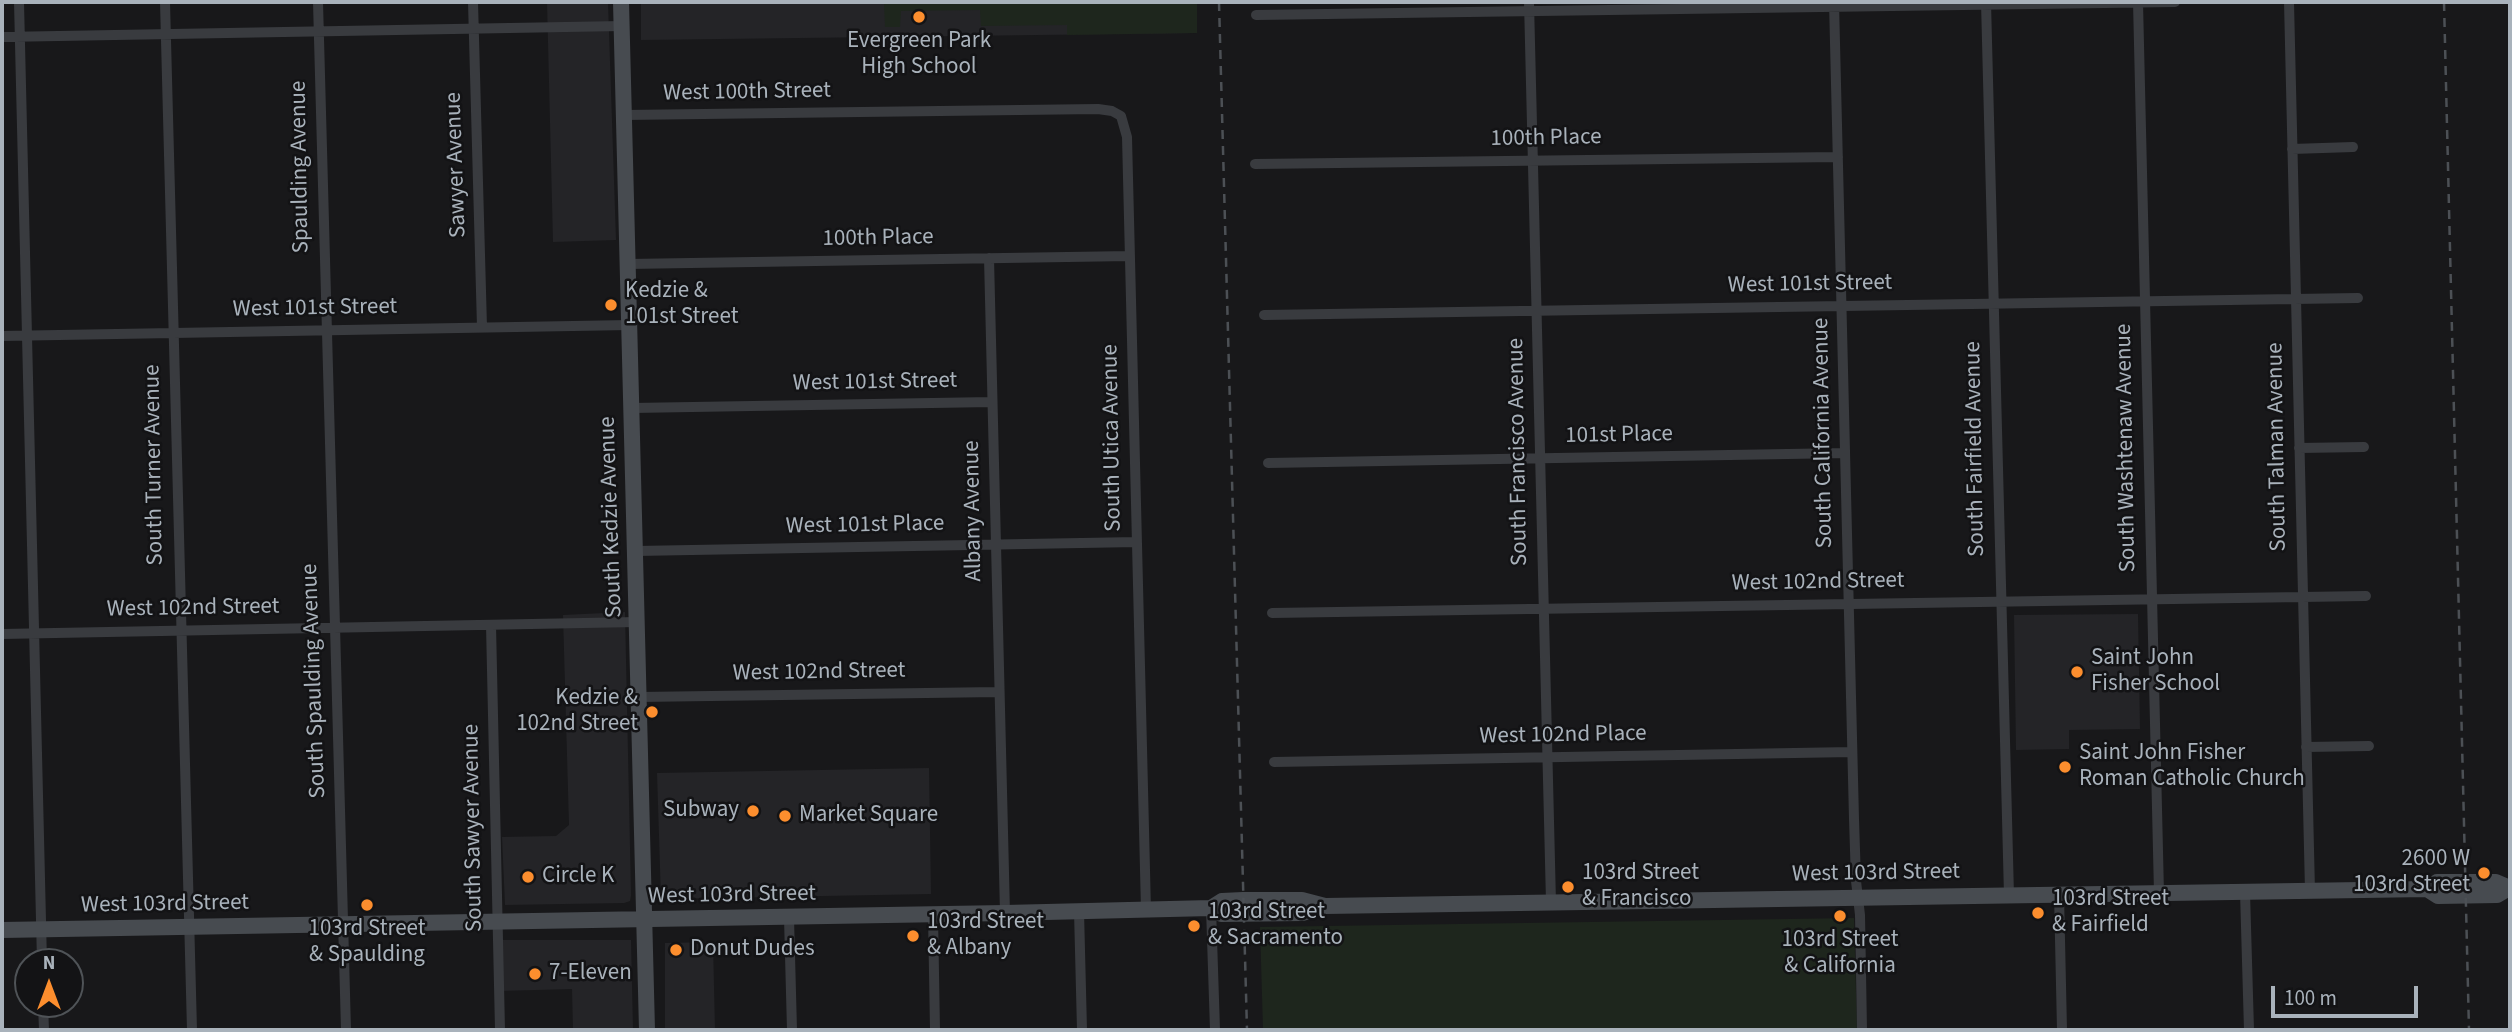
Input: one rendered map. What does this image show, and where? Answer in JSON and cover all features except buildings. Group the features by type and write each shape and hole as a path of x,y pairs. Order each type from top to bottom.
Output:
{"main road":[{"name":"South Kedzie Avenue","path":"621,2 647,1030"},
{"name":"West 103rd Street","path":"2,930 1146,910 1211,908 1222,901 1243,900 1302,900 1325,906 2310,891 2427,889 2437,883 2480,881 2496,882 2510,888"}],"street":[{"path":"19,2 42,948"},
{"name":"South Turner Avenue","path":"165,2 192,1030"},
{"name":"Spaulding Avenue","path":"318,2 326,330"},
{"name":"Sawyer Avenue","path":"473,2 482,327"},
{"name":"South Washtenaw Avenue","path":"2138,2 2159,893"},
{"path":"1256,15 1529,7 2175,2"},
{"name":"South Talman Avenue","path":"2289,2 2310,891"},
{"name":"South Fairfield Avenue","path":"1986,4 2009,895"},
{"name":"South California Avenue","path":"1834,5 1852,752 1857,897 1860,915 1862,1030"},
{"name":"South Francisco Avenue","path":"1529,7 1551,902"},
{"path":"2,37 622,26"},
{"name":"West 100th Street","path":"624,116 1098,109 1112,111 1121,116"},
{"name":"South Utica Avenue","path":"1121,116 1127,137 1146,910"},
{"path":"2292,149 2353,147"},
{"name":"100th Place","path":"1255,164 1838,157"},
{"name":"100th Place","path":"628,264 1130,256"},
{"name":"Albany Avenue","path":"989,258 1005,913"},
{"name":"West 101st Street","path":"1264,315 2358,298"},
{"name":"West 101st Street","path":"2,336 629,325"},
{"name":"South Spaulding Avenue","path":"326,330 346,1030"},
{"name":"West 101st Street","path":"632,408 992,402"},
{"path":"2299,448 2364,447"},
{"name":"101st Place","path":"1268,463 1845,453"},
{"name":"West 101st Place","path":"636,551 1137,542"},
{"name":"West 102nd Street","path":"1272,613 2366,596"},
{"name":"West 102nd Street","path":"2,634 637,622"},
{"name":"South Sawyer Avenue","path":"491,625 500,1030"},
{"name":"West 102nd Street","path":"639,696 998,692"},
{"path":"2306,747 2369,746"},
{"name":"West 102nd Place","path":"1274,762 1852,752"},
{"path":"2245,891 2249,1030"},
{"path":"2059,894 2062,1030"},
{"path":"1211,908 1215,1030"},
{"path":"1079,911 1082,1030"},
{"path":"933,915 935,1030"},
{"path":"789,918 792,1030"}],"shaded area":[{"path":"547,2 608,2 616,240 553,242"},
{"name":"Evergreen Park High School","path":"641,2 1197,2 1197,33 641,40"},
{"path":"884,2 1197,2 1197,33 1067,35 1067,25 981,26 980,10 901,11 900,27 885,27"},
{"path":"625,612 630,901 505,905 502,837 556,836 569,825 563,615"},
{"name":"Saint John Fisher School","path":"2138,614 2140,729 2069,730 2069,749 2016,750 2014,615"},
{"name":"Market Square","path":"929,768 931,894 661,899 657,773"},
{"path":"1854,918 1857,1030 1263,1030 1260,927"},
{"path":"499,940 631,940 633,1030 573,1030 572,989 499,991"},
{"path":"713,942 715,1030 665,1030 665,943"}],"railway":[{"path":"1219,2 1247,1030"},
{"path":"2444,2 2469,1030"}],"place":[{"name":"Evergreen Park High School","path":"919,17"},
{"name":"Kedzie & 101st Street","path":"611,305"},
{"name":"Saint John Fisher School","path":"2077,672"},
{"name":"Kedzie & 102nd Street","path":"652,712"},
{"name":"Saint John Fisher Roman Catholic Church","path":"2065,767"},
{"name":"Subway","path":"753,811"},
{"name":"Market Square","path":"785,816"},
{"name":"2600 W 103rd Street","path":"2484,873"},
{"name":"Circle K","path":"528,877"},
{"name":"103rd Street & Francisco","path":"1568,887"},
{"name":"103rd Street & Spaulding","path":"367,905"},
{"name":"103rd Street & Fairfield","path":"2038,913"},
{"name":"103rd Street & California","path":"1840,916"},
{"name":"103rd Street & Sacramento","path":"1194,926"},
{"name":"103rd Street & Albany","path":"913,936"},
{"name":"Donut Dudes","path":"676,950"},
{"name":"7-Eleven","path":"535,974"}]}
